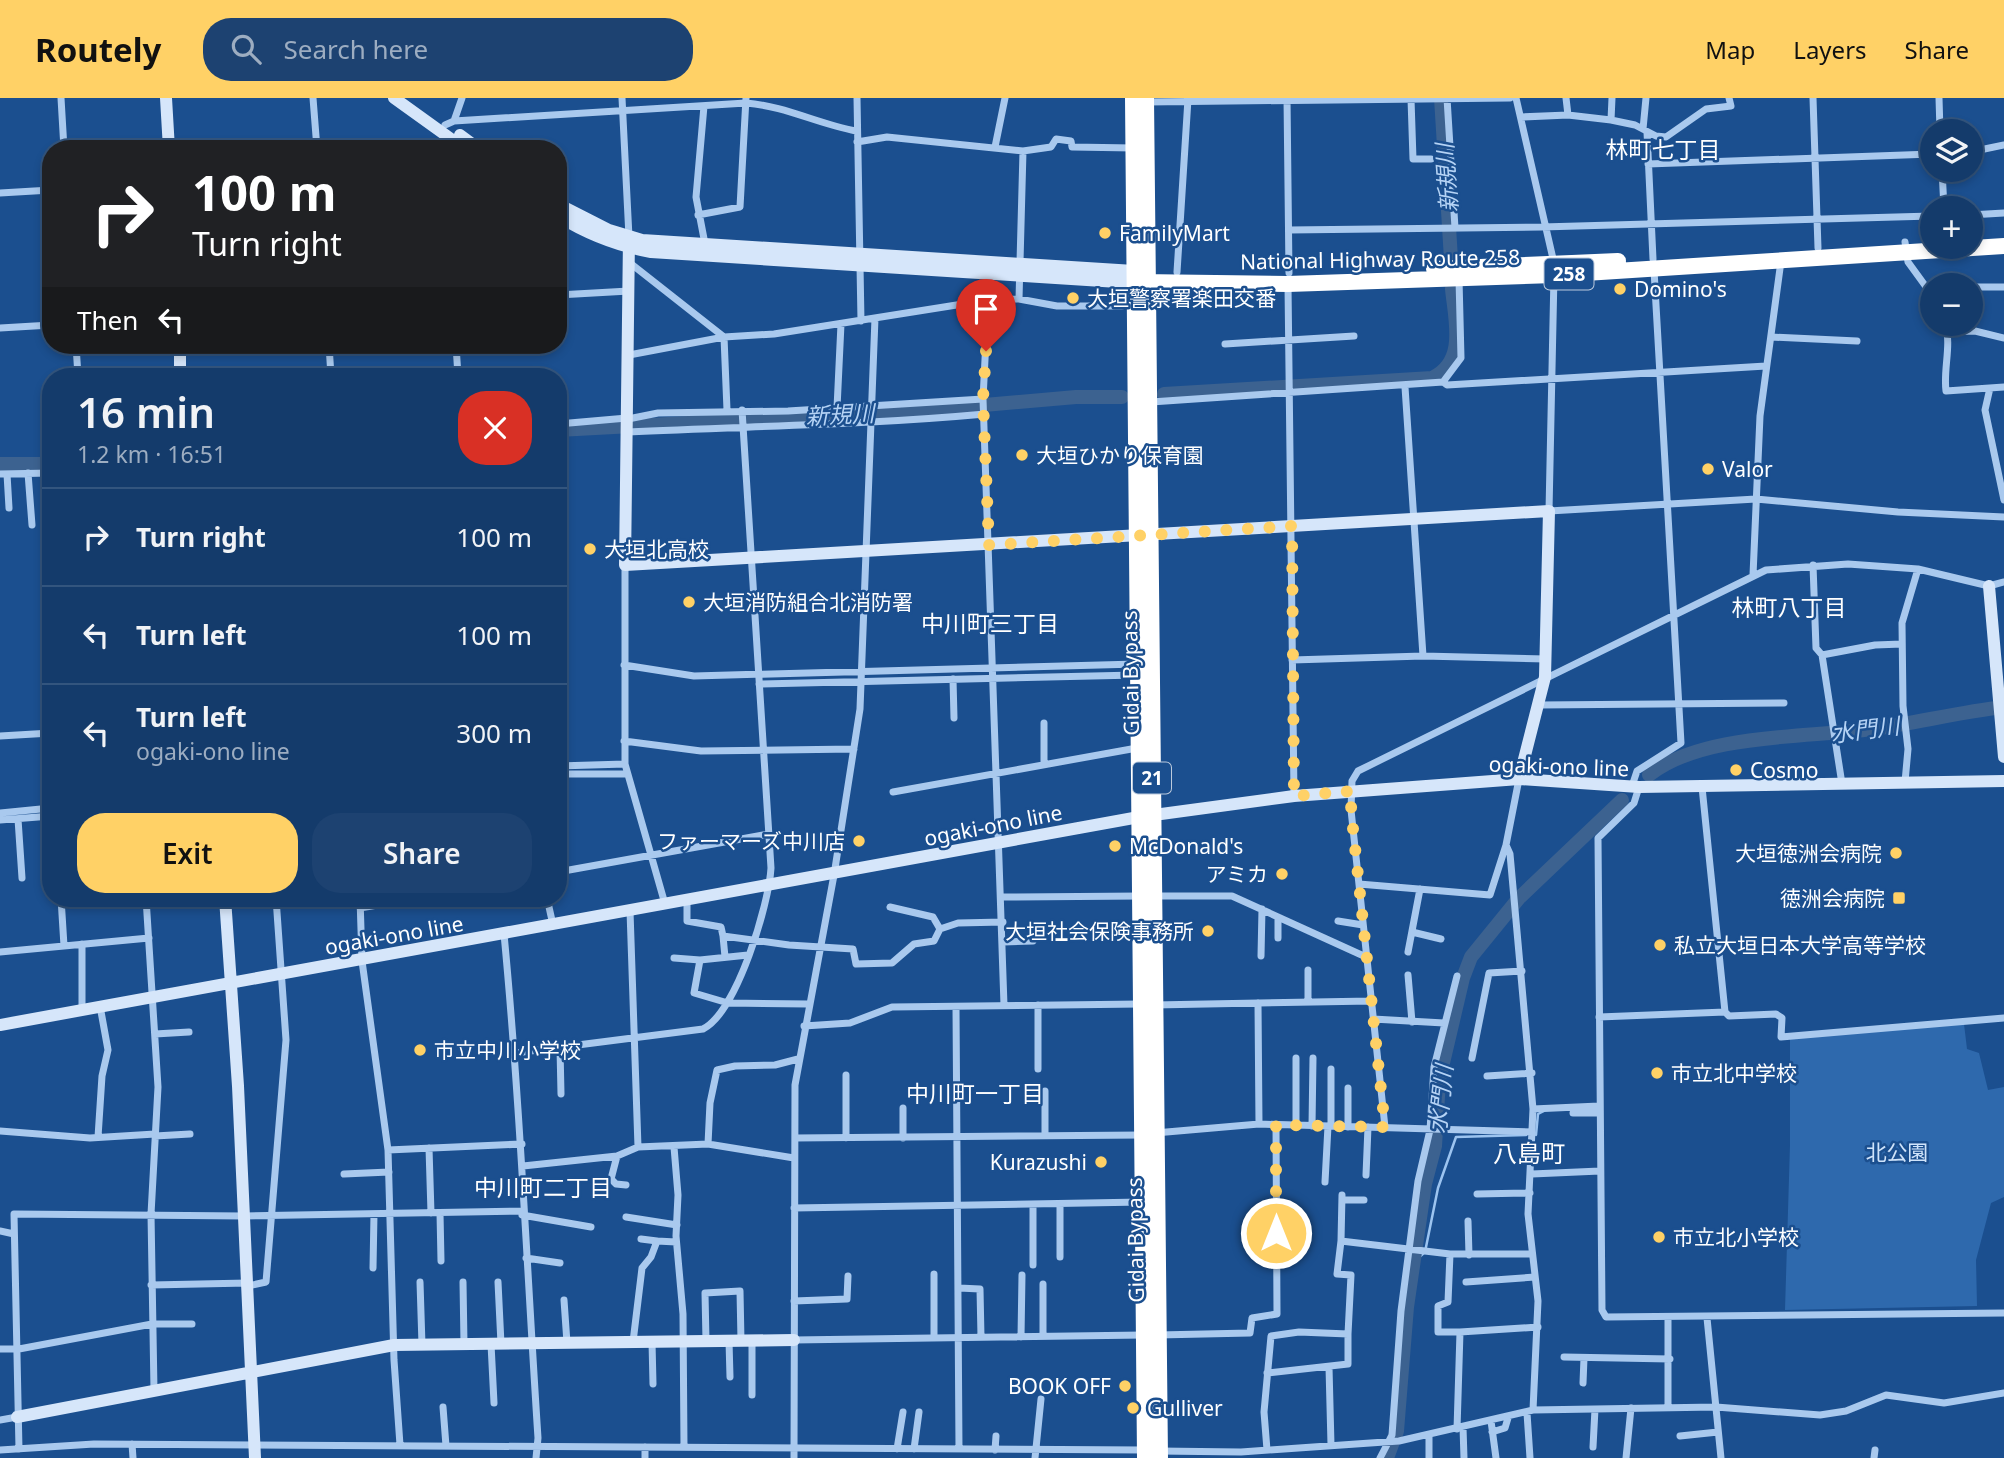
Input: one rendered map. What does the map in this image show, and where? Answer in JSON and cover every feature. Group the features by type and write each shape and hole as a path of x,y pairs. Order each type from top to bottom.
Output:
{"highway":[{"name":"Gidai Bypass","path":"1142,99 1133,148 1151,402 1136,669 1137,748 1146,816"},
{"name":"Gidai Bypass","path":"1142,99 1143,535 1153,1454"},
{"path":"1983,237 2004,236"},
{"name":"National Highway Route 258","path":"1141,277 1177,272 1289,279 1781,261 1920,243"},
{"name":"National Highway Route 258","path":"1654,264 1818,248 2004,246"},
{"name":"National Highway Route 258","path":"1141,277 1459,279 1554,270"},
{"name":"Gidai Bypass","path":"1149,1134 1143,1202 1150,1335"}],"main road":[{"path":"166,98 168,140"},
{"path":"394,98 452,140"},
{"path":"409,98 450,123 469,140"},
{"path":"567,210 651,253 860,260 1141,277"},
{"path":"567,222 582,231 629,242 705,244 860,260"},
{"path":"629,242 625,565 1549,511 1545,677 1519,779"},
{"path":"1989,586 2004,757"},
{"name":"ogaki-ono line","path":"0,1025 1146,816 1294,796 1519,779 1635,787 2004,781"},
{"path":"226,907 232,983 255,1451"},
{"path":"17,1417 394,1345 794,1340"}],"street":[{"path":"61,98 63,140"},
{"path":"313,98 316,140"},
{"path":"462,98 450,123 746,101 780,108 800,117 856,131"},
{"path":"622,98 629,242"},
{"path":"857,98 861,321"},
{"path":"995,147 1005,98"},
{"path":"1446,98 1454,228"},
{"path":"1142,99 1510,98"},
{"path":"1516,98 1547,227 1554,270 1549,511 1756,499 1930,514 2004,517"},
{"path":"1566,98 1568,115"},
{"path":"1611,120 1612,98"},
{"path":"1646,98 1645,130 1681,743 1678,748 1650,761 1637,771 1634,803 1598,838 1602,1310 1606,1317 1668,1318 2004,1313"},
{"path":"1521,117 1568,115 1611,120 1666,137 1706,109 1731,106 1729,98"},
{"path":"1813,98 1818,248"},
{"path":"1939,98 1940,119"},
{"path":"1287,99 1294,796"},
{"path":"1411,99 1413,159 1431,159"},
{"path":"1177,272 1188,100"},
{"path":"698,215 740,207 746,101"},
{"path":"704,106 696,197 705,244"},
{"path":"856,142 887,137 1023,151 1051,146 1056,139 1071,141 1072,147 1133,148"},
{"path":"1983,149 2004,145"},
{"path":"1019,299 1023,151"},
{"path":"1648,164 1920,155"},
{"path":"0,193 42,191"},
{"path":"1983,214 2004,213"},
{"path":"1289,230 1651,225 1920,217"},
{"path":"1906,247 1908,262 1920,276"},
{"path":"1753,575 1766,366 1781,261"},
{"path":"630,263 724,337"},
{"path":"1443,382 1461,358 1459,279"},
{"path":"1983,287 2004,287"},
{"path":"567,294 629,291"},
{"path":"629,355 724,337 774,334 988,300 1019,299 1058,306 1122,306"},
{"path":"988,300 983,399 1001,844 1004,1005"},
{"path":"794,1458 794,1158 798,1059 834,875 855,749 862,682 875,318"},
{"path":"837,408 841,324"},
{"path":"0,328 42,326"},
{"path":"1983,333 2004,338"},
{"path":"1225,344 1354,336"},
{"path":"1946,336 1946,391 2004,387"},
{"path":"724,337 726,410"},
{"path":"1771,337 1857,341"},
{"path":"1151,402 1405,387 1443,382 1447,385 1552,380 1766,366"},
{"path":"1405,387 1423,656"},
{"path":"1990,388 1985,410 2004,500"},
{"path":"628,425 658,412 788,411 983,399"},
{"path":"515,1053 703,1029 711,1025 728,1003 753,941 770,886 769,834 742,410"},
{"path":"567,424 782,428 873,419 903,418 910,421 985,414"},
{"path":"28,473 32,525"},
{"path":"9,508 4,474 42,473"},
{"path":"625,565 625,764 665,905"},
{"path":"1813,565 1816,648 1822,655 1842,784"},
{"path":"1385,1127 1359,884 1352,791 1352,780 1358,771 1766,570 1813,565 1918,569 1989,586 2004,582"},
{"path":"1905,782 1906,728 1902,644 1904,611 1913,591 1918,569"},
{"path":"1822,655 1875,645 1902,644"},
{"path":"1292,660 1423,656 1547,659"},
{"path":"624,666 694,676 994,668 1136,669"},
{"path":"759,684 953,680 1136,669"},
{"path":"953,680 954,718"},
{"path":"1539,705 1784,703"},
{"path":"1044,764 1045,723"},
{"path":"0,736 42,734"},
{"path":"624,741 701,751 855,749"},
{"path":"893,792 1137,748"},
{"path":"567,766 625,764"},
{"path":"567,774 627,774"},
{"path":"1359,884 1490,895 1506,845 1519,779"},
{"path":"1702,787 1725,1012 1729,1016 1780,1016 1781,1037 2004,1018"},
{"path":"0,813 42,809"},
{"path":"0,820 42,817"},
{"path":"18,819 22,878"},
{"path":"567,870 769,834"},
{"path":"1506,845 1510,854 1532,1073 1532,1174 1528,1214 1538,1327 1530,1411 1530,1458"},
{"path":"1408,952 1420,889"},
{"path":"1002,897 1225,895 1366,957"},
{"path":"687,901 687,921 721,927 725,957"},
{"path":"62,907 64,946"},
{"path":"147,907 158,1087 151,1214 153,1390"},
{"path":"151,1285 266,1282 286,1040 277,907"},
{"path":"366,907 360,908 362,961 388,1150 400,1446"},
{"path":"549,907 553,925"},
{"path":"890,907 933,917 940,929"},
{"path":"1261,956 1262,909"},
{"path":"630,911 638,1147"},
{"path":"1278,917 1278,938"},
{"path":"1338,920 1363,925"},
{"path":"723,936 853,949 856,964 892,963 914,944 934,941 940,929 958,923 1003,922"},
{"path":"1412,932 1441,939"},
{"path":"504,934 522,1144 522,1213 532,1344 536,1458"},
{"path":"0,952 149,938"},
{"path":"1003,942 1033,941"},
{"path":"82,944 82,1010"},
{"path":"674,958 700,960 748,955"},
{"path":"700,960 694,993 728,1003 808,1004"},
{"path":"1308,970 1308,1002"},
{"path":"1472,1058 1489,973 1522,971"},
{"path":"1408,975 1412,1021"},
{"path":"1380,1458 1390,1441 1396,1400 1401,1311 1418,1181 1431,1130 1432,1080 1457,976"},
{"path":"804,1026 850,1023 892,1007 1371,1001"},
{"path":"1258,1003 1259,1124"},
{"path":"1038,1005 1038,1069"},
{"path":"98,1137 102,1076 108,1050 100,1006"},
{"path":"956,1007 959,1449"},
{"path":"1599,1017 1725,1012"},
{"path":"1373,1019 1444,1023"},
{"path":"155,1034 189,1032"},
{"path":"560,1048 561,1094"},
{"path":"1296,1058 1296,1125"},
{"path":"1312,1126 1313,1058"},
{"path":"708,1144 710,1103 717,1070 735,1066 775,1065 798,1059"},
{"path":"1325,1182 1331,1069"},
{"path":"1487,1076 1532,1073"},
{"path":"846,1075 846,1138"},
{"path":"1348,1088 1348,1127"},
{"path":"1045,1091 1045,1136"},
{"path":"902,1108 903,1138"},
{"path":"1533,1109 1599,1110"},
{"path":"1573,1113 1599,1110"},
{"path":"795,1139 1149,1134 1259,1124 1532,1132"},
{"path":"794,1340 1251,1333 1252,1318 1277,1314 1276,1125"},
{"path":"1366,1174 1368,1127"},
{"path":"0,1131 98,1137 190,1134"},
{"path":"388,1150 522,1144"},
{"path":"523,1166 617,1156 638,1147 708,1144 794,1158"},
{"path":"674,1147 678,1195 676,1242 683,1342 684,1447"},
{"path":"429,1148 431,1213"},
{"path":"617,1156 611,1179 615,1184 626,1185"},
{"path":"1532,1174 1600,1171"},
{"path":"344,1174 389,1172"},
{"path":"1478,1195 1530,1193"},
{"path":"1267,1373 1348,1364 1351,1275 1337,1274 1342,1198 1364,1200"},
{"path":"794,1208 1143,1202"},
{"path":"1060,1203 1060,1257"},
{"path":"1033,1204 1033,1265"},
{"path":"440,1213 441,1261"},
{"path":"19,1449 14,1214 244,1216 522,1213 591,1227"},
{"path":"373,1268 374,1214"},
{"path":"626,1217 677,1225"},
{"path":"1468,1221 1469,1255"},
{"path":"0,1231 14,1234"},
{"path":"641,1239 676,1242"},
{"path":"633,1342 642,1268 651,1257 657,1241"},
{"path":"1341,1241 1411,1247 1450,1254 1532,1254"},
{"path":"1450,1254 1448,1302 1438,1306 1438,1332 1538,1327"},
{"path":"526,1258 560,1263"},
{"path":"934,1274 934,1338"},
{"path":"1021,1336 1022,1275"},
{"path":"794,1301 847,1299 848,1276"},
{"path":"1466,1282 1535,1277"},
{"path":"420,1282 422,1345"},
{"path":"463,1282 464,1344"},
{"path":"494,1403 498,1282"},
{"path":"1043,1284 1043,1336"},
{"path":"959,1288 980,1289 981,1337"},
{"path":"706,1341 705,1293 740,1291 741,1341 751,1395"},
{"path":"564,1300 567,1343"},
{"path":"1668,1318 1668,1408"},
{"path":"1707,1318 1721,1458"},
{"path":"0,1349 16,1349 152,1324 192,1324"},
{"path":"1267,1450 1264,1412 1271,1336 1299,1332 1348,1334"},
{"path":"1460,1332 1460,1428 1464,1458"},
{"path":"730,1377 741,1341"},
{"path":"652,1342 653,1384"},
{"path":"1564,1357 1670,1359"},
{"path":"1583,1383 1584,1358"},
{"path":"1329,1367 1331,1446"},
{"path":"0,1451 132,1444 255,1451 400,1446 537,1446 959,1449 969,1454 1035,1454 1111,1449 1153,1454 1399,1441 1530,1411 1716,1407 1828,1415 1886,1395 1944,1403 2004,1393"},
{"path":"1035,1454 1041,1399"},
{"path":"443,1407 446,1446"},
{"path":"1626,1458 1631,1408"},
{"path":"1592,1447 1595,1409"},
{"path":"897,1449 903,1412"},
{"path":"918,1458 919,1412"},
{"path":"0,1420 17,1417"},
{"path":"1492,1432 1506,1428 1508,1418"},
{"path":"1491,1422 1496,1458"},
{"path":"1680,1436 1718,1432"},
{"path":"1429,1435 1429,1458"},
{"path":"996,1436 999,1453"},
{"path":"132,1444 133,1458"},
{"path":"645,1447 645,1458"},
{"path":"693,1458 694,1447"},
{"path":"32,1448 33,1458"},
{"path":"726,1448 726,1458"},
{"path":"764,1448 764,1458"},
{"path":"1110,1458 1111,1449"}],"green space":[{"path":"411,366 411,368 380,368"},
{"name":"北公園","path":"1964,1024 1967,1049 1979,1053 1988,1090 2004,1087 2004,1197 1991,1203 1976,1260 1977,1306 1785,1310 1790,1039"}],"waterway":[{"name":"新規川","path":"1441,98 1451,259"},
{"name":"新規川","path":"1164,394 1432,378 1443,371 1455,351 1456,327 1452,289"},
{"name":"新規川","path":"567,430 928,410 1076,397 1122,397"},
{"name":"新規川","path":"0,464 42,464"},
{"name":"水門川","path":"1649,775 1671,761 1725,744 1872,729 2004,707"},
{"name":"水門川","path":"1387,1458 1397,1431 1407,1307 1425,1184 1435,1146 1439,1080 1463,978 1471,957 1519,898 1622,800"},
{"path":"1536,1135 1538,1114 1544,1111"},
{"path":"1416,1260 1425,1252 1438,1188 1456,1137 1526,1135"}],"place":[{"name":"FamilyMart","path":"1105,233"},
{"name":"Domino's","path":"1620,289"},
{"name":"大垣警察署楽田交番","path":"1073,298"},
{"name":"大垣ひかり保育園","path":"1022,455"},
{"name":"Valor","path":"1708,469"},
{"name":"大垣北高校","path":"590,549"},
{"name":"大垣消防組合北消防署","path":"689,602"},
{"name":"Cosmo","path":"1736,770"},
{"name":"ファーマーズ中川店","path":"859,841"},
{"name":"McDonald's","path":"1115,846"},
{"name":"大垣徳洲会病院","path":"1896,853"},
{"name":"アミカ","path":"1282,874"},
{"name":"徳洲会病院","path":"1899,898"},
{"name":"大垣社会保険事務所","path":"1208,931"},
{"name":"私立大垣日本大学高等学校","path":"1660,945"},
{"name":"市立中川小学校","path":"420,1050"},
{"name":"市立北中学校","path":"1657,1073"},
{"name":"Kurazushi","path":"1101,1162"},
{"name":"市立北小学校","path":"1659,1237"},
{"name":"BOOK OFF","path":"1125,1386"},
{"name":"Gulliver","path":"1133,1408"}],"district":[{"name":"林町七丁目","path":"1663,149"},
{"name":"林町八丁目","path":"1789,607"},
{"name":"中川町三丁目","path":"990,623"},
{"name":"中川町一丁目","path":"975,1093"},
{"name":"八島町","path":"1529,1152"},
{"name":"中川町二丁目","path":"543,1187"}],"route":[{"path":"986,351 983,399 989,545 1292,526 1294,796 1352,791 1351,810 1385,1127 1276,1125 1276,1233"}]}
